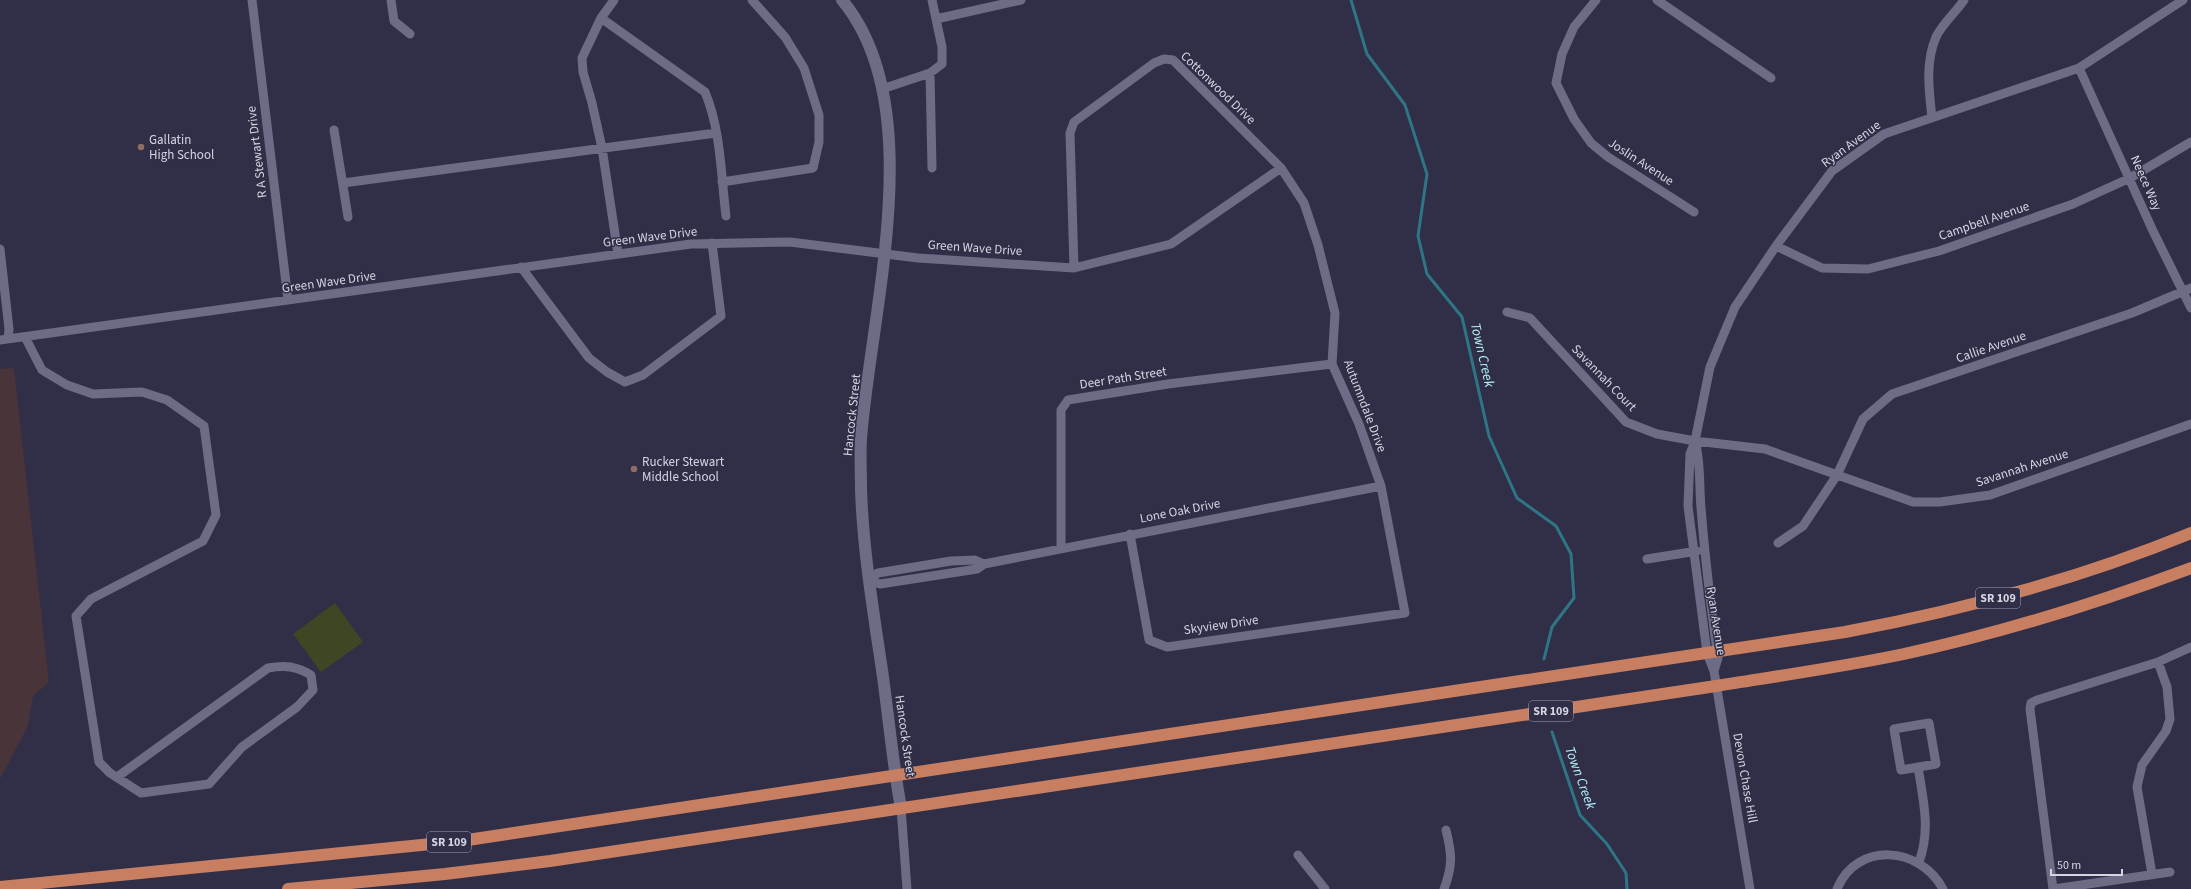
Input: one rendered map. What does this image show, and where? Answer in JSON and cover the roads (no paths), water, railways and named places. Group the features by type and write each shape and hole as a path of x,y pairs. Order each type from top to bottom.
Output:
{"highway":[{"name":"SR 109","path":"0,887 461,841 1845,632 1973,605 2108,565 2191,533"},
{"name":"SR 109","path":"288,889 445,874 550,861 1716,686 1863,661 1946,644 2062,612 2129,591 2191,568"}],"street":[{"name":"R A Stewart Drive","path":"252,0 288,300"},
{"path":"391,0 394,21 410,34"},
{"path":"614,0 601,18 582,58 583,72 592,103 602,148 618,254"},
{"path":"722,182 813,168 820,142 819,115 804,68 786,37 752,0"},
{"name":"Hancock Street","path":"842,0 856,17 878,65 887,122 889,173 885,254 861,440 861,491 868,580 895,776 901,808 907,889"},
{"path":"882,89 930,73 942,64 942,47 932,0"},
{"path":"936,19 1021,0"},
{"name":"Joslin Avenue","path":"1596,0 1574,27 1562,54 1556,83 1574,119 1591,143 1608,157 1694,212"},
{"path":"1657,0 1771,78"},
{"path":"1932,118 1928,79 1930,57 1937,36 1964,0"},
{"name":"Ryan Avenue","path":"1712,652 1693,552 1688,506 1690,454 1695,441 1710,367 1735,306 1776,246 1832,171 1884,134 2079,68 2183,0"},
{"path":"601,18 705,92 711,106 716,133 726,216"},
{"name":"Cottonwood Drive","path":"1074,268 1070,133 1074,122 1154,63 1164,59 1173,60 1281,168"},
{"name":"Neece Way","path":"2079,68 2130,178 2187,290 2191,308"},
{"path":"930,73 932,168"},
{"path":"334,130 348,217"},
{"path":"343,183 716,133"},
{"name":"Campbell Avenue","path":"1776,246 1822,268 1868,269 1939,251 2058,209 2130,178 2191,142"},
{"name":"Green Wave Drive","path":"4,340 691,244 790,242 885,254 1074,268 1171,244 1281,168"},
{"name":"Autumndale Drive","path":"1281,168 1304,203 1326,274 1334,313 1332,364 1359,424 1380,486 1405,613"},
{"path":"522,268 589,358 606,372 625,382 643,375 721,316 712,243"},
{"path":"0,249 9,329 4,340"},
{"name":"Callie Avenue","path":"1778,543 1803,526 1836,475 1863,418 1892,394 2132,313 2187,290"},
{"name":"Savannah Court","path":"1506,312 1530,318 1626,422 1657,434 1695,441"},
{"path":"25,338 42,370 67,385 93,394 142,392 167,400 204,426 216,515 203,541 90,599 76,616 99,762 117,777 141,793 209,784 242,747 302,701 313,690 311,675 299,668 284,665 268,668 117,777"},
{"name":"Deer Path Street","path":"1060,548 1061,410 1068,400 1168,384 1332,364"},
{"name":"Savannah Avenue","path":"1695,441 1765,449 1914,502 1940,502 1990,495 2191,424"},
{"name":"Ryan Avenue","path":"1695,441 1699,456 1699,479 1714,670"},
{"name":"Lone Oak Drive","path":"868,580 880,584 977,569 984,564 1060,548 1380,486"},
{"name":"Skyview Drive","path":"1130,534 1148,640 1167,647 1405,613"},
{"path":"1647,559 1704,549"},
{"path":"2170,872 2054,889 2030,709 2031,703 2037,700 2158,662 2191,647"},
{"path":"2152,874 2137,787 2142,765 2166,731 2170,719 2167,687 2158,662"},
{"name":"Devon Chase Hill","path":"1714,670 1750,889"},
{"path":"1929,723 1936,764 1918,767 1901,770 1894,729 1929,723"},
{"path":"1918,767 1926,827 1924,848 1919,862"},
{"path":"1444,889 1450,872 1452,854 1446,830"},
{"path":"1298,855 1325,889"},
{"path":"1837,889 1839,882 1856,864 1877,856 1903,856 1919,862 1933,874 1943,889"}],"waterway":[{"name":"Town Creek","path":"1351,0 1367,54 1405,105 1427,174 1418,236 1427,274 1462,317 1489,436 1517,498 1556,526 1571,554 1574,598 1552,627 1544,659"},
{"name":"Town Creek","path":"1552,732 1580,815 1607,844 1626,873 1627,889"}],"place":[{"name":"Gallatin High School","path":"141,147"},
{"name":"Rucker Stewart Middle School","path":"634,469"}]}
